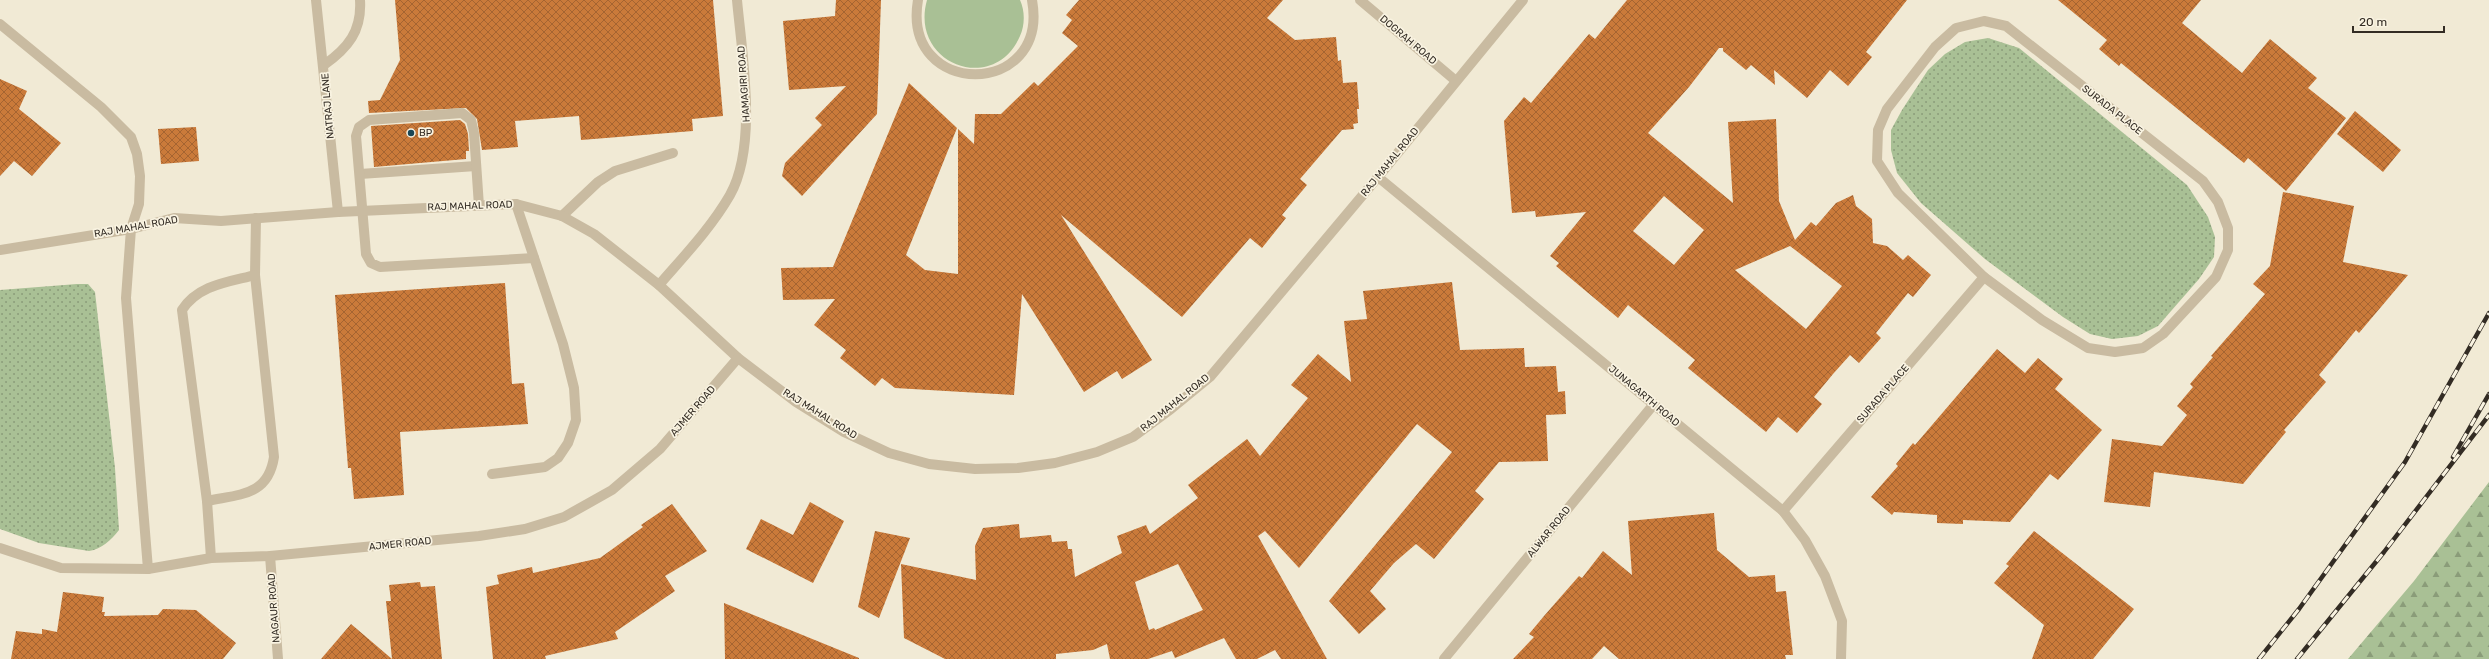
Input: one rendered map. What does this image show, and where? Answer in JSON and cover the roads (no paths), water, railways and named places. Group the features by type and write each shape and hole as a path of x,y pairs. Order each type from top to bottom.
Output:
{"street":[{"name":"NATRAJ LANE","path":"316,0 338,212"},
{"path":"324,66 340,54 358,29 360,0"},
{"name":"HAMAGIRI ROAD","path":"658,285 703,235 731,193 743,155 747,118 737,0"},
{"path":"918,0 917,27 922,42 930,54 954,71 969,75 998,71 1011,64 1021,54 1029,41 1034,27 1032,0"},
{"name":"DOGRAH ROAD","path":"1360,0 1456,80"},
{"name":"RAJ MAHAL ROAD","path":"0,250 131,229 174,218 221,221 338,212 516,204 562,216 594,234 658,285 738,358 796,402 844,432 889,453 930,464 975,469 1018,468 1097,452 1133,437 1171,409 1210,377 1378,177 1523,0"},
{"name":"SURADA PLACE","path":"1984,21 2006,26 2203,181 2218,202 2228,228 2228,250 2216,277 2163,334 2143,348 2115,352 2088,348 2042,320 1984,276 1898,193 1877,161 1878,130 1887,109 1940,42 1956,28 1984,21"},
{"path":"0,24 101,107 131,138 137,154 140,176 139,204 131,229 126,298 148,569"},
{"path":"479,206 474,133 471,120 462,113 369,120 359,127 356,136 366,254 371,263 380,267 534,258"},
{"path":"562,216 598,182 615,171 673,154"},
{"path":"360,174 476,166"},
{"name":"JUNAGARTH ROAD","path":"1378,177 1782,511 1806,540 1825,576 1842,621 1841,659"},
{"path":"492,474 545,467 558,458 568,443 576,420 574,388 563,344 516,204"},
{"path":"207,501 247,492 262,485 272,473 274,457 255,275 256,218"},
{"path":"211,558 207,501 182,310 198,292 255,275"},
{"name":"SURADA PLACE","path":"1782,511 1984,276"},
{"name":"AJMER ROAD","path":"0,548 61,568 148,569 211,558 270,556 479,536 525,529 564,517 612,490 660,448 738,358"},
{"name":"ALWAR ROAD","path":"1444,659 1654,404"},
{"name":"NAGAUR ROAD","path":"270,556 278,659"}],"railway":[{"path":"2259,659 2299,609 2405,462 2489,313"},
{"path":"2453,457 2489,394"},
{"path":"2297,659 2384,552 2489,415"}],"place":[{"name":"BP","path":"411,133"}]}
